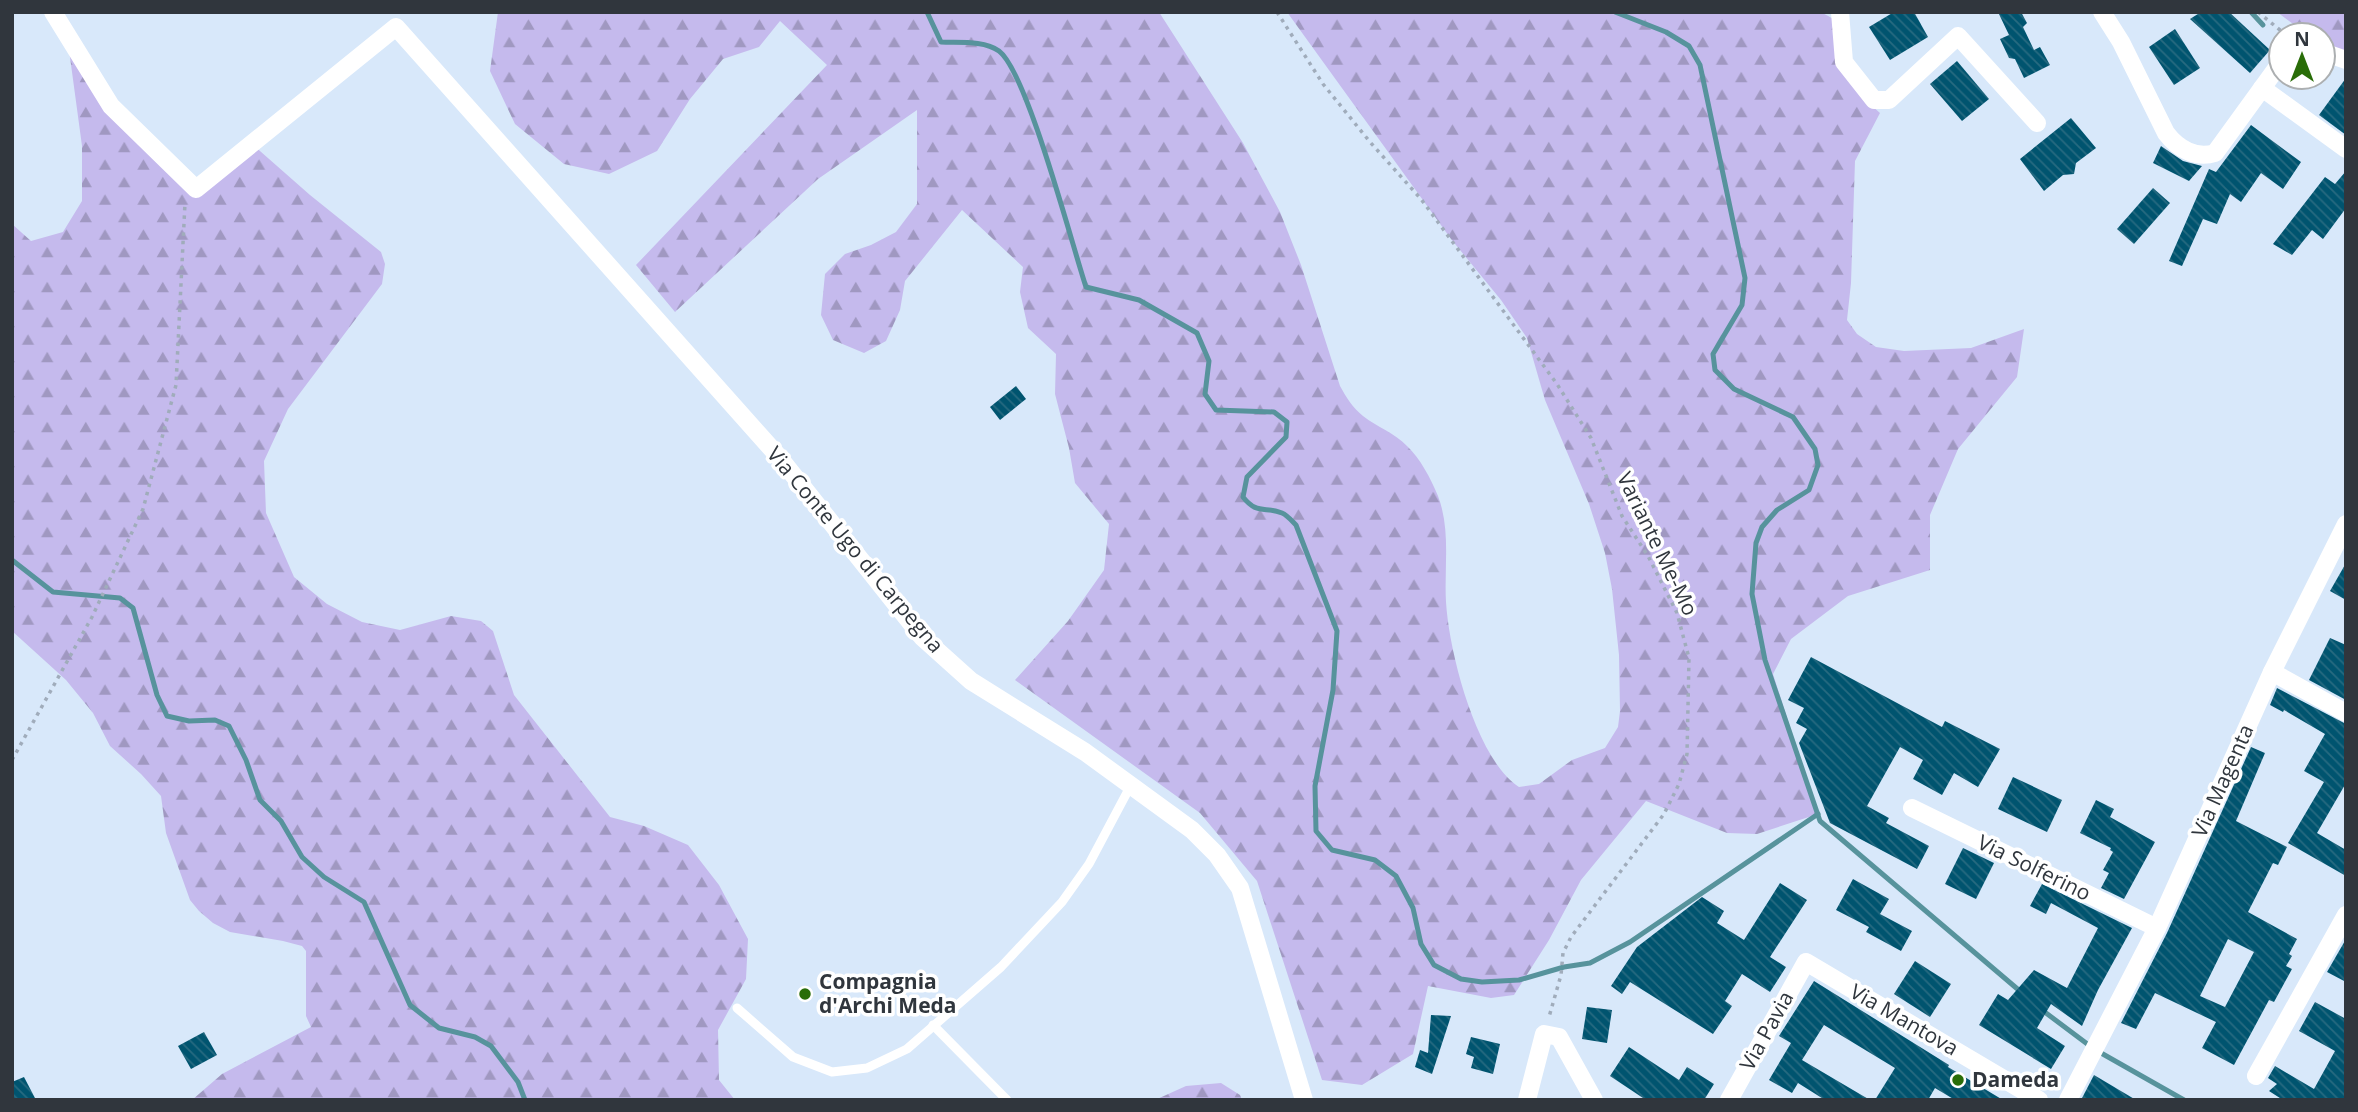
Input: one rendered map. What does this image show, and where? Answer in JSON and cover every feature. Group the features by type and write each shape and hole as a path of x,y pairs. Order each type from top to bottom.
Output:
{"street":[{"path":"53,12 111,106 191,185"},
{"path":"1840,12 1844,62 1874,100 1889,100 1958,36 2036,123"},
{"path":"2102,12 2121,42 2166,133 2174,144 2199,156 2215,153 2267,81"},
{"name":"Via Conte Ugo di Carpegna","path":"191,185 396,27 779,457 922,637 971,681 1085,752 1192,830 1217,855 1240,888 1304,1100"},
{"path":"2262,88 2346,149"},
{"name":"Via Magenta","path":"2068,1100 2157,928 2272,672 2346,524"},
{"path":"2272,672 2346,713"},
{"name":"Via Solferino","path":"1912,808 2157,928"},
{"path":"2256,1076 2346,915"},
{"name":"Via Pavia","path":"1729,1100 1806,962"},
{"name":"Via Mantova","path":"1806,962 2039,1100"},
{"path":"1527,1100 1544,1034 1559,1037 1594,1100"}],"lane":[{"path":"737,1008 793,1057 832,1072 867,1068 907,1049 1001,967 1062,902 1089,864 1131,785"},
{"path":"933,1026 1007,1100"}],"path":[{"name":"Variante Me-Mo","path":"1277,12 1324,84 1370,142 1421,199 1536,354 1591,438 1622,516 1648,556 1677,613 1689,658 1687,754 1679,785 1664,814 1571,937 1561,962 1561,975 1544,1034"},
{"path":"12,760 97,606 144,509 176,385 191,185"}],"green space":[{"path":"498,12 1159,12 1243,143 1280,212 1301,265 1342,390 1359,413 1397,437 1412,451 1435,489 1444,522 1448,623 1459,675 1478,729 1490,753 1504,773 1519,787 1539,784 1572,760 1605,748 1618,727 1619,655 1605,553 1589,504 1545,400 1527,338 1501,300 1451,239 1287,12 1820,12 1835,20 1844,29 1849,39 1854,81 1859,93 1880,113 1855,161 1851,283 1847,320 1857,334 1876,347 1904,351 1971,348 2024,329 2017,377 1958,449 1930,515 1930,570 1848,596 1791,639 1773,674 1818,814 1757,834 1727,833 1646,801 1581,880 1549,940 1514,995 1491,998 1428,986 1413,1054 1362,1085 1322,1080 1257,881 1200,813 1015,680 1068,621 1104,570 1109,524 1075,483 1055,394 1056,354 1028,328 1020,292 1023,267 962,210 905,281 900,310 886,341 864,353 833,340 821,315 825,274 845,254 896,232 917,204 917,110 818,179 675,312 636,265 827,65 780,21 759,47 723,59 690,99 657,151 609,174 564,164 515,124 490,71"},
{"path":"2277,12 2346,12 2346,53 2337,50 2337,21 2289,21"},
{"path":"67,35 111,106 195,189 252,144 381,252 385,264 382,284 288,409 264,461 266,513 294,577 327,604 362,622 400,630 451,616 481,621 493,631 514,695 610,817 644,826 688,845 719,885 748,939 746,979 718,1030 719,1080 735,1100 192,1100 222,1074 311,1027 306,1016 306,951 302,946 283,941 230,932 199,911 190,900 166,833 161,796 110,746 93,713 66,680 12,631 12,224 31,241 63,232 82,201 82,146"},
{"path":"1221,1083 1240,1095 1242,1100 1155,1100 1186,1086"}],"building":[{"path":"1894,12 1914,12 1928,37 1890,60 1869,27"},
{"path":"1998,12 2021,12 2027,23 2023,27 2034,50 2040,47 2050,65 2024,78 2015,59 2009,58 2000,39 2009,35"},
{"path":"2201,12 2229,12 2267,47 2267,53 2250,73 2190,19"},
{"path":"2175,29 2200,68 2174,85 2149,47"},
{"path":"1957,61 1989,99 1962,121 1930,84"},
{"path":"2346,78 2346,135 2319,115"},
{"path":"2071,118 2096,148 2076,163 2074,174 2063,175 2044,191 2020,159"},
{"path":"2251,125 2301,162 2283,189 2261,173 2241,202 2230,194 2217,224 2203,219 2182,266 2169,261 2209,169 2216,172"},
{"path":"2161,146 2183,161 2202,166 2189,181 2153,163"},
{"path":"2346,171 2346,208 2323,239 2312,230 2292,255 2273,244 2325,177 2335,184"},
{"path":"2153,188 2170,203 2134,244 2117,229"},
{"path":"1016,386 1026,399 1000,420 990,407"},
{"path":"2346,563 2346,600 2330,591"},
{"path":"2330,638 2346,645 2346,700 2309,680"},
{"path":"1811,657 1942,727 1945,721 2000,749 1978,787 1954,773 1942,795 1913,779 1923,760 1900,747 1867,806 1889,818 1886,823 1929,846 1917,869 1830,823 1799,743 1807,729 1796,723 1804,708 1788,700"},
{"path":"2277,688 2346,724 2346,783 2317,833 2346,850 2346,876 2288,843 2324,782 2304,771 2325,734 2284,710 2283,712 2270,705"},
{"path":"2251,747 2265,753 2236,821 2287,847 2278,865 2273,863 2248,912 2297,939 2286,966 2292,969 2274,1002 2269,1000 2234,1065 2202,1048 2216,1022 2155,993 2136,1029 2121,1023 2167,933","holes":["2228,939 2254,952 2225,1007 2200,996"]},
{"path":"2013,777 2062,800 2047,832 1998,809"},
{"path":"2096,800 2114,809 2110,817 2155,842 2124,899 2101,888 2109,873 2103,870 2113,852 2111,848 2080,833"},
{"path":"1963,848 1994,863 1976,899 1945,884"},
{"path":"1853,879 1889,899 1880,914 1912,931 1901,951 1866,932 1869,927 1836,910"},
{"path":"1780,883 1807,900 1770,957 1786,967 1770,992 1742,974 1725,1001 1732,1006 1713,1034 1630,982 1622,994 1611,986 1637,947 1702,897 1724,911 1717,923 1744,940"},
{"path":"2042,884 2132,928 2098,990 2082,1026 2051,1004 2037,1028 2065,1046 2051,1069 1979,1025 1998,994 2008,1000 2034,970 2067,988 2098,928 2051,903 2046,914 2030,906"},
{"path":"2346,939 2346,982 2327,972"},
{"path":"1915,961 1951,984 1930,1017 1894,994"},
{"path":"1814,981 2003,1100 1955,1100 1935,1088 1928,1100 1875,1100 1895,1068 1824,1025 1802,1060 1870,1100 1825,1100 1798,1083 1792,1093 1769,1080 1791,1043 1779,1036"},
{"path":"2315,1002 2346,1019 2346,1100 2283,1100 2269,1091 2277,1084 2268,1078 2275,1066 2314,1089 2335,1051 2299,1031"},
{"path":"1587,1007 1612,1010 1607,1043 1582,1039"},
{"path":"1431,1015 1451,1016 1432,1074 1415,1067 1420,1050 1428,1053"},
{"path":"204,1032 217,1055 191,1069 178,1046"},
{"path":"1471,1037 1500,1044 1493,1074 1471,1068 1474,1057 1466,1054"},
{"path":"1629,1047 1679,1080 1687,1067 1714,1084 1704,1100 1646,1100 1610,1076"},
{"path":"2094,1075 2136,1100 2081,1100"},
{"path":"24,1077 36,1100 12,1100 12,1082"}],"waterway":[{"path":"927,12 941,42 993,47 1010,65 1035,124 1086,287 1139,300 1197,333 1209,361 1205,394 1216,410 1274,412 1287,422 1286,437 1247,477 1243,497 1257,508 1284,514 1296,525 1337,631 1333,690 1315,786 1316,831 1332,850 1375,860 1396,876 1413,908 1421,944 1434,965 1461,979 1482,982 1519,980 1564,967 1590,963 1630,942 1818,814"},
{"path":"1615,12 1666,32 1689,46 1700,65 1745,278 1742,305 1713,354 1715,370 1734,389 1793,417 1815,449 1818,465 1809,490 1777,510 1762,527 1756,543 1752,594 1765,660 1820,821 2021,992"},
{"path":"2251,12 2263,25"},
{"path":"12,560 53,592 120,598 133,608 157,695 167,716 189,721 215,720 229,726 246,760 260,800 281,821 302,857 324,877 364,902 410,1005 439,1028 475,1037 491,1046 518,1082 525,1100"},
{"path":"2042,1010 2094,1049 2184,1100"}],"place":[{"name":"Compagnia d'Archi Meda","path":"805,994"},
{"name":"Dameda","path":"1958,1080"}]}
